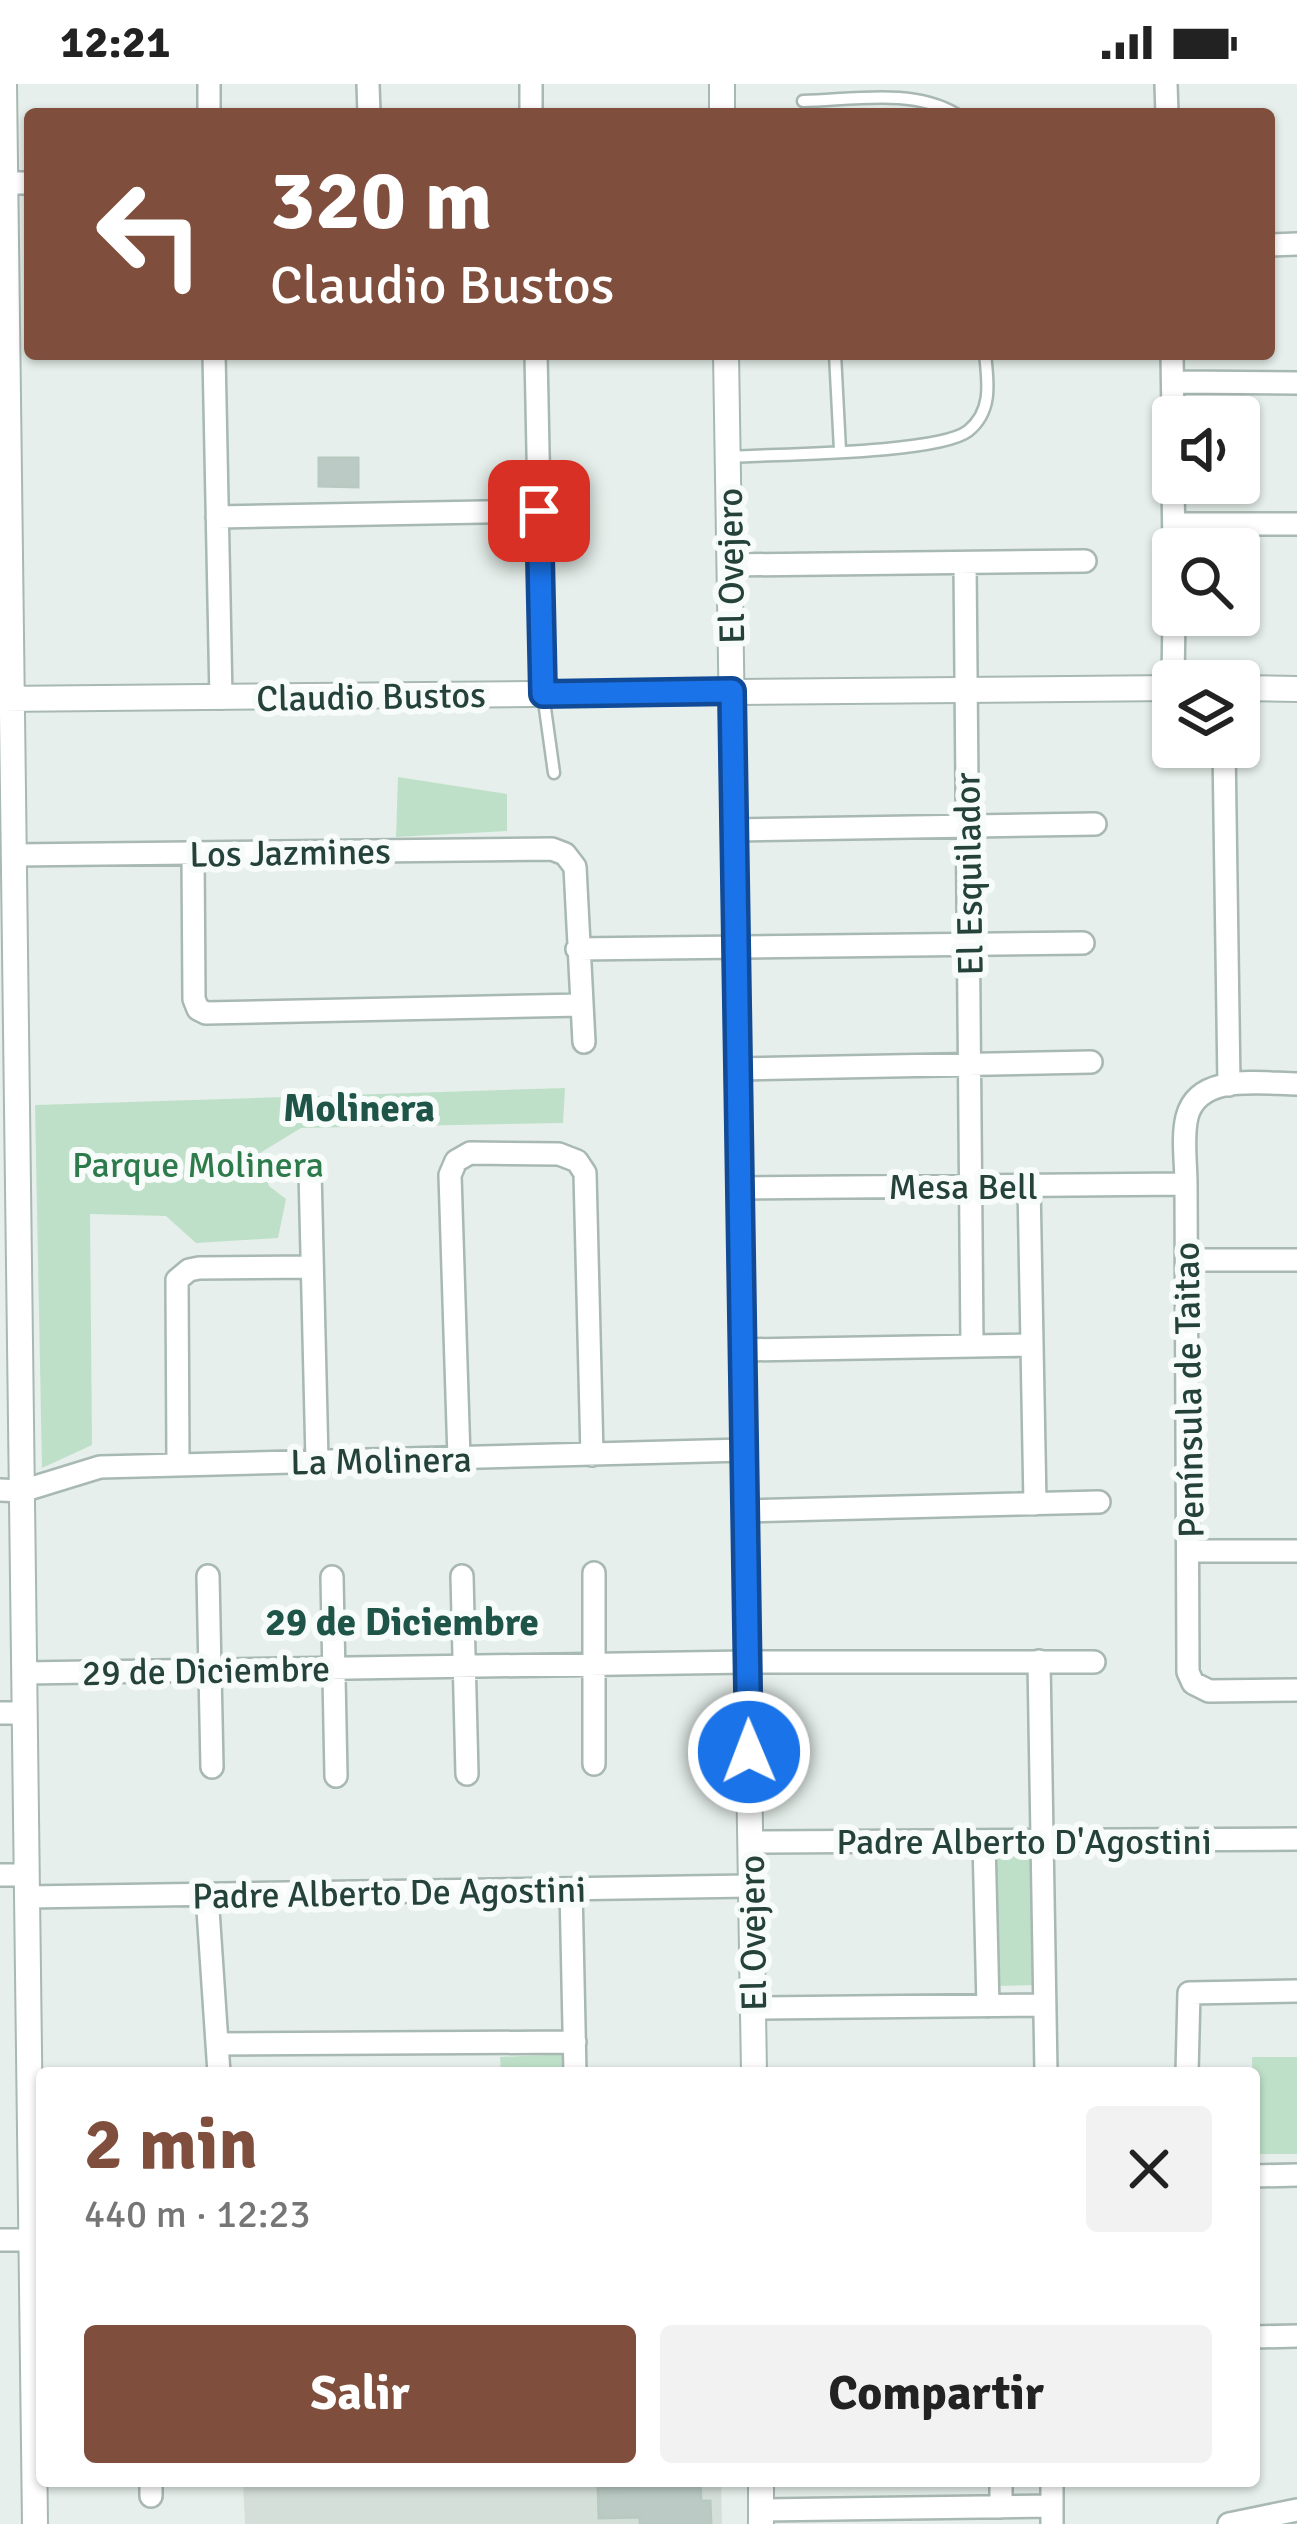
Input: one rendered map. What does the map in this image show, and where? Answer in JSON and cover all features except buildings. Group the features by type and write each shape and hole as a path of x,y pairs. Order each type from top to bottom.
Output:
{"street":[{"path":"4,84 18,183 5,483 6,699 14,855 9,1094 11,1491 24,1673 12,1713 27,1886 36,2359"},
{"path":"214,360 221,698"},
{"path":"536,360 543,694"},
{"name":"El Ovejero","path":"726,360 754,2067"},
{"path":"1172,360 1173,396"},
{"path":"1173,382 1297,382"},
{"path":"1174,504 1174,528"},
{"path":"218,517 539,511"},
{"path":"1174,524 1297,524"},
{"path":"730,565 1085,561"},
{"name":"El Esquilador","path":"964,562 972,1346"},
{"name":"Claudio Bustos","path":"6,699 966,692 1152,686"},
{"path":"1260,688 1297,688"},
{"path":"1224,768 1229,1085 1297,1084"},
{"path":"734,830 1095,824"},
{"name":"Los Jazmines","path":"14,855 552,849 565,854 575,867 577,949"},
{"path":"193,853 194,999 206,1013 581,1005"},
{"path":"584,1042 577,949 1083,943"},
{"path":"739,1070 1091,1062"},
{"name":"Península de Taitao","path":"1229,1085 1198,1098 1186,1121 1188,1672 1193,1683 1209,1691 1297,1690"},
{"path":"459,1458 450,1174 456,1161 470,1153 559,1154 577,1161 585,1173 592,1455"},
{"path":"310,1171 317,1460"},
{"name":"Mesa Bell","path":"740,1188 1186,1184"},
{"path":"1029,1185 1035,1504"},
{"path":"1187,1260 1297,1260"},
{"path":"178,1464 175,1287 182,1274 188,1270 312,1267"},
{"path":"742,1350 1031,1345"},
{"name":"La Molinera","path":"11,1491 100,1467 744,1450"},
{"path":"745,1511 1099,1502"},
{"path":"1189,1551 1297,1551"},
{"path":"594,1573 594,1764"},
{"path":"208,1576 212,1767"},
{"path":"332,1576 335,1776"},
{"path":"463,1576 467,1774"},
{"path":"1039,1661 1046,2067"},
{"name":"29 de Diciembre","path":"24,1673 1094,1661"},
{"name":"Padre Alberto D'Agostini","path":"751,1842 1297,1840"},
{"path":"984,1841 988,2006"},
{"name":"Padre Alberto De Agostini","path":"0,1875 27,1886 207,1894 750,1886"},
{"path":"571,1888 575,2067"},
{"path":"207,1894 219,2067"},
{"path":"1187,2067 1190,1993 1297,1991"},
{"path":"753,2008 1045,2005"},
{"path":"218,2044 575,2042"},
{"path":"1260,2176 1297,2175"},
{"path":"0,2240 32,2240"},
{"path":"1260,2337 1297,2336"},
{"path":"35,2524 36,2487"},
{"path":"1001,2487 1001,2507"},
{"path":"761,2517 1001,2507 1052,2515"},
{"path":"1229,2524 1297,2510"}],"lane":[{"path":"803,101 908,98 946,108"},
{"path":"835,360 840,450"},
{"path":"728,457 923,445 965,434 980,418 989,396 986,360"},
{"path":"543,694 554,773"}],"shaded area":[{"path":"243,2487 721,2487 722,2524 245,2524"}],"green space":[{"path":"398,777 507,794 507,831 396,837"},
{"name":"Parque Molinera","path":"565,1088 563,1123 301,1128 260,1153 269,1186 286,1199 278,1238 196,1243 166,1216 90,1214 92,1445 42,1468 35,1105"},
{"path":"996,1851 1032,1851 1033,1985 996,1986"},
{"path":"566,2054 567,2067 501,2067 500,2057"},
{"path":"1252,2057 1297,2057 1297,2154 1260,2154 1260,2067 1252,2067"}],"district":[{"name":"Molinera","path":"359,1107"},
{"name":"29 de Diciembre","path":"402,1621"}],"route":[{"path":"539,511 543,694 732,691 749,1752"}]}
